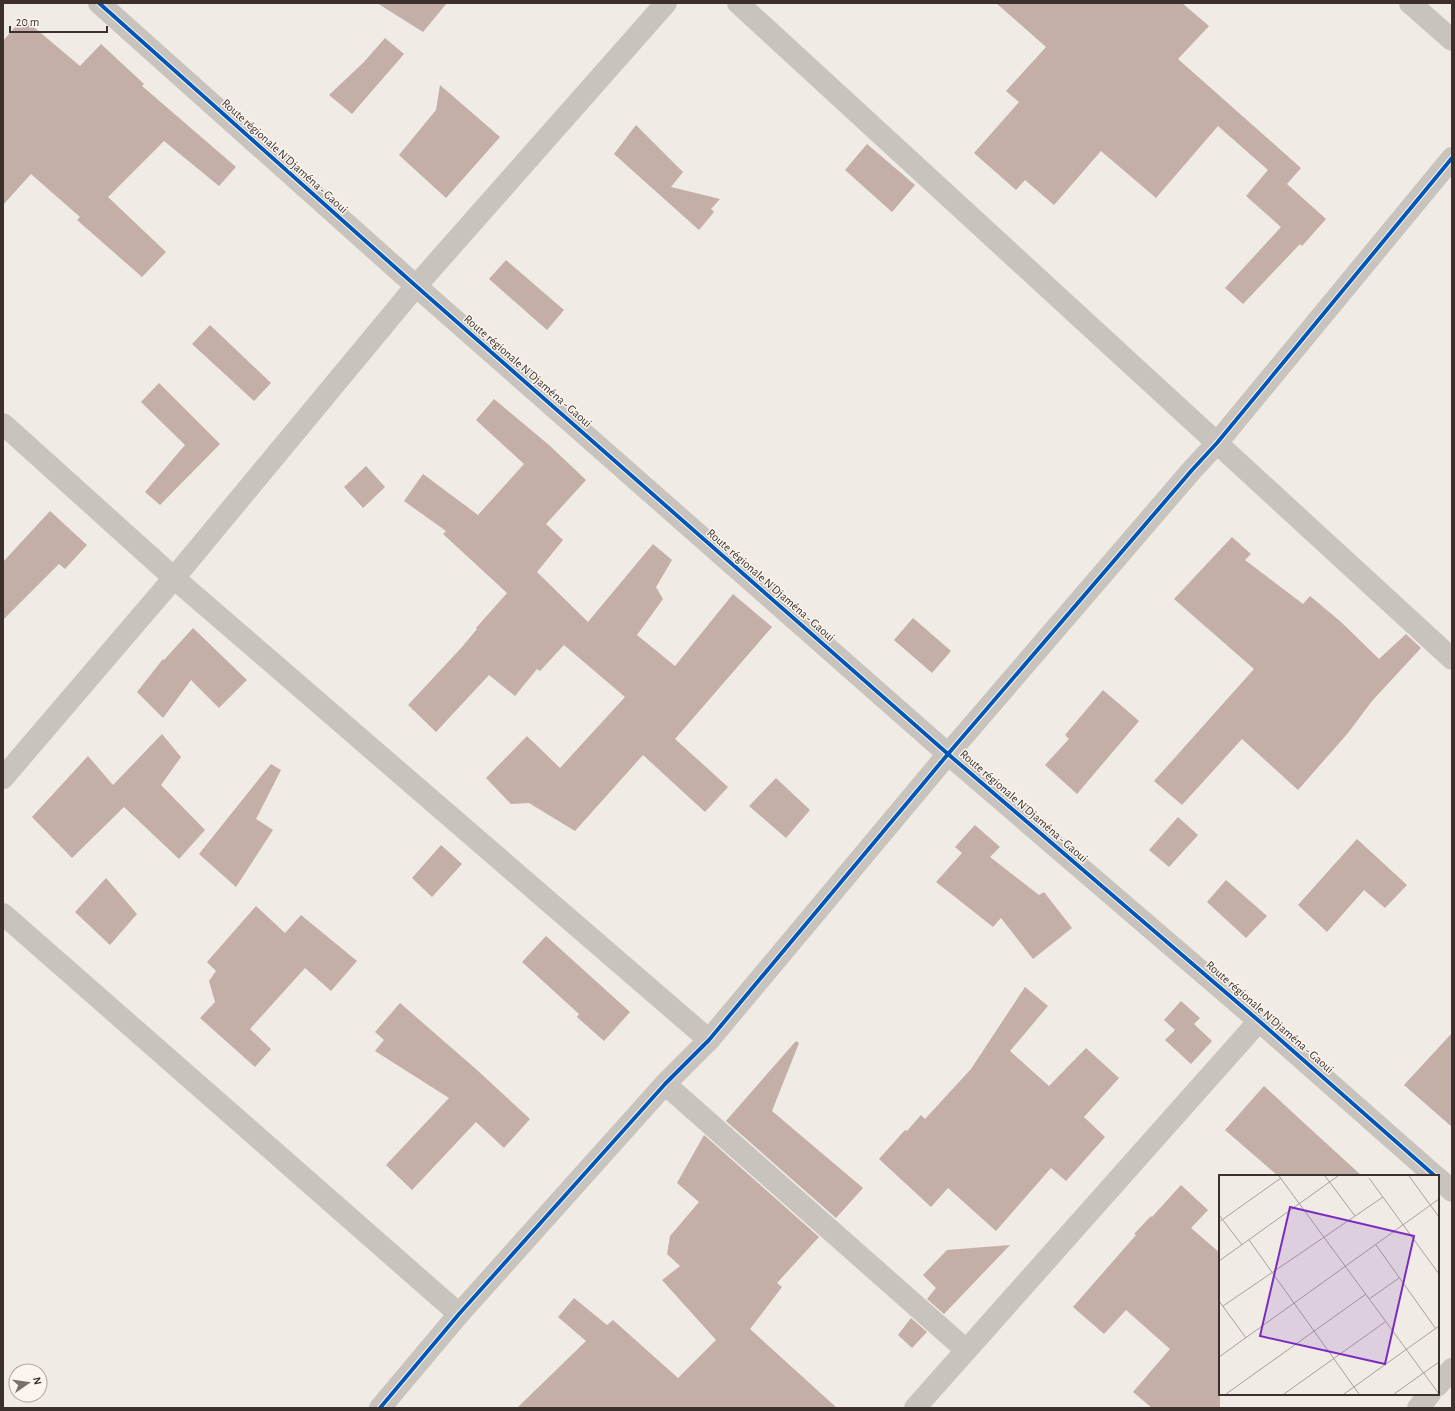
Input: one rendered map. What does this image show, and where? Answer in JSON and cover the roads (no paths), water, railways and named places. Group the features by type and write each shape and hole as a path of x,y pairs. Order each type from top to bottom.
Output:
{"street":[{"name":"Route régionale N'Djaména - Gaoui","path":"99,3 416,286 948,754 1260,1021 1435,1175"},
{"path":"3,778 174,578 416,286 666,3"},
{"path":"738,3 1452,659"},
{"path":"1410,3 1452,40"},
{"path":"380,1408 459,1314 665,1084 709,1040 948,754 1192,470 1217,443 1452,158"},
{"path":"3,424 174,578 709,1040"},
{"path":"3,914 459,1314"},
{"path":"915,1408 1260,1021"},
{"path":"665,1084 966,1350"},
{"path":"1439,1179 1452,1191"},
{"path":"1439,1384 1452,1369"},
{"path":"1418,1408 1429,1395"}]}
